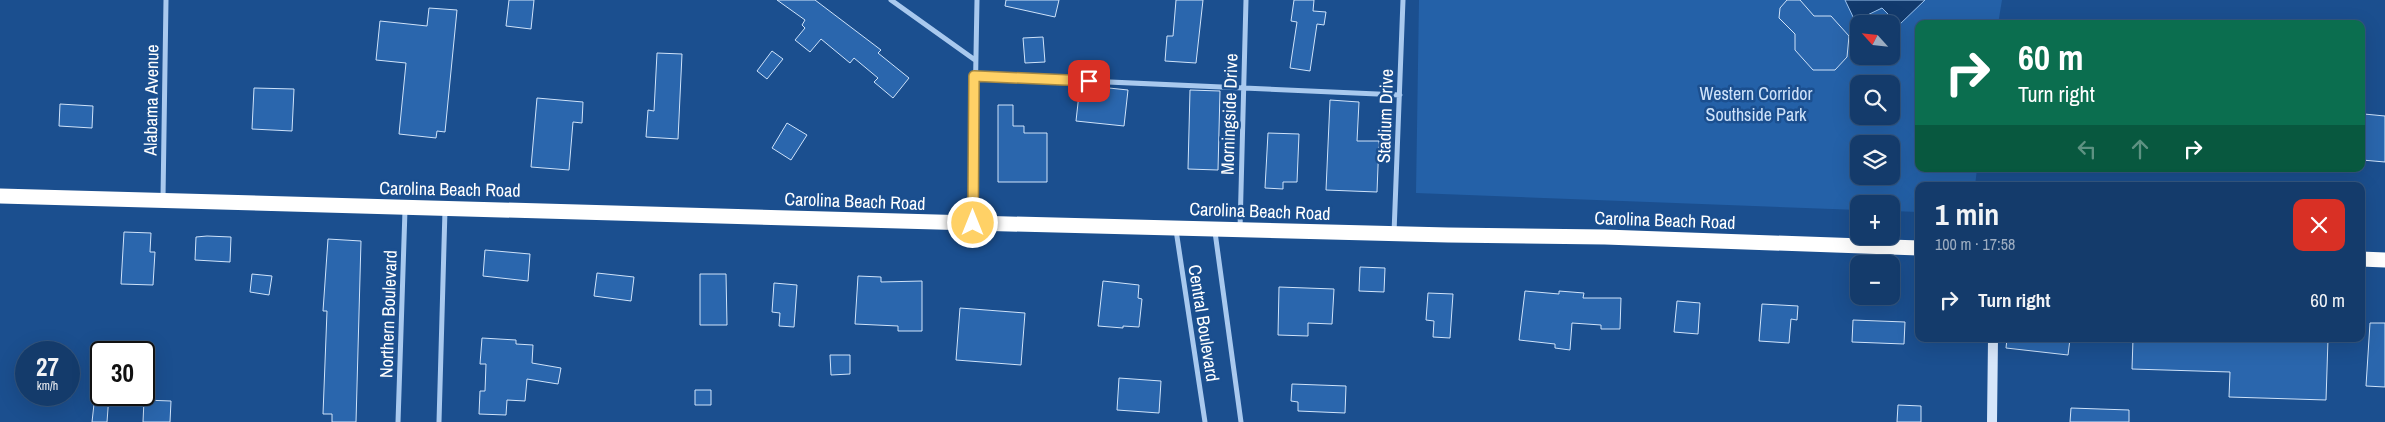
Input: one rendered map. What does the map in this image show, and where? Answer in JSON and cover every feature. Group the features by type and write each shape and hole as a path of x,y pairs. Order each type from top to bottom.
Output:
{"highway":[{"name":"Carolina Beach Road","path":"0,196 1394,234 1605,236 1915,248"},
{"path":"2365,259 2385,260"}],"street":[{"name":"Alabama Avenue","path":"163,201 166,0"},
{"path":"892,0 974,60"},
{"path":"973,223 976,0"},
{"name":"Morningside Drive","path":"1240,229 1246,0"},
{"name":"Stadium Drive","path":"1394,234 1404,0"},
{"path":"974,76 1400,95"},
{"name":"Northern Boulevard","path":"398,422 405,207"},
{"path":"439,422 445,208"},
{"name":"Central Boulevard","path":"1176,228 1205,422"},
{"name":"Central Boulevard","path":"1215,229 1241,422"},
{"path":"1992,422 1994,342"}],"green space":[{"name":"Western Corridor Southside Park","path":"1419,0 2002,0 1999,20 1915,20 1915,172 1977,172 1975,182 1915,182 1915,212 1900,211 1900,195 1850,195 1850,210 1416,193"}],"shaded area":[{"path":"1845,0 1925,0 1900,24 1900,15 1889,15 1882,8 1867,15 1852,15"}],"building":[{"path":"509,0 534,0 531,29 506,26"},
{"path":"777,0 815,0 881,50 878,53 909,78 893,98 874,82 878,78 854,58 850,63 821,39 810,52 795,40 805,28 802,25 805,20"},
{"path":"1006,0 1059,0 1055,17 1005,6"},
{"path":"1176,0 1203,0 1196,63 1165,61 1167,36 1173,36"},
{"path":"1294,0 1314,0 1313,11 1326,12 1324,25 1317,24 1310,71 1290,68 1297,22 1291,21"},
{"path":"1787,0 1800,0 1814,16 1831,16 1849,36 1847,57 1835,70 1813,70 1795,50 1795,34 1779,18 1780,8"},
{"path":"429,8 457,10 445,132 437,131 436,138 399,134 406,63 376,60 380,21 427,26"},
{"path":"1043,37 1045,62 1025,63 1023,38"},
{"path":"772,51 783,59 767,79 757,71"},
{"path":"657,53 682,54 678,139 646,137 648,110 654,111"},
{"path":"1080,85 1128,90 1124,126 1076,121"},
{"path":"254,88 294,89 292,131 252,129"},
{"path":"1190,90 1220,91 1218,170 1188,169"},
{"path":"537,98 583,102 582,123 573,122 569,170 531,167"},
{"path":"1330,100 1359,102 1357,141 1379,141 1377,192 1326,190"},
{"path":"60,104 93,106 92,128 59,126"},
{"path":"998,105 1013,105 1013,126 1024,126 1024,133 1047,133 1047,182 998,182"},
{"path":"2365,114 2385,116 2385,162 2365,160"},
{"path":"787,123 807,135 791,160 772,148"},
{"path":"1268,133 1299,134 1297,182 1283,182 1283,189 1265,188"},
{"path":"124,232 151,233 150,252 155,252 153,285 121,284"},
{"path":"196,237 231,237 230,262 195,260"},
{"path":"328,239 361,241 356,422 332,422 332,414 323,414 327,311 323,311"},
{"path":"485,250 530,254 528,281 483,276"},
{"path":"1360,267 1385,268 1384,292 1359,291"},
{"path":"597,273 634,277 631,301 594,296"},
{"path":"252,274 272,276 269,295 250,292"},
{"path":"700,274 726,274 727,325 700,325"},
{"path":"858,276 881,277 881,282 922,281 922,331 898,331 898,326 855,324"},
{"path":"1103,281 1139,285 1138,298 1142,299 1139,327 1098,326"},
{"path":"774,283 797,285 794,327 779,326 780,313 772,312"},
{"path":"1279,287 1334,289 1332,324 1308,323 1308,336 1278,335"},
{"path":"1525,291 1559,294 1559,291 1584,293 1583,298 1621,298 1620,329 1601,329 1601,325 1572,323 1570,350 1555,348 1555,344 1519,340"},
{"path":"1428,293 1453,294 1450,338 1433,337 1434,321 1426,320"},
{"path":"1677,301 1700,303 1698,334 1674,332"},
{"path":"1762,304 1798,306 1797,320 1791,319 1789,343 1759,341"},
{"path":"960,308 1025,313 1021,365 956,360"},
{"path":"1853,320 1905,322 1904,344 1852,342"},
{"path":"2370,323 2385,323 2385,387 2366,386"},
{"path":"482,338 516,340 516,344 533,345 532,363 561,368 558,384 527,379 525,401 507,400 506,415 479,414 480,391 485,391 486,364 480,364"},
{"path":"2007,342 2070,342 2068,355 2006,348"},
{"path":"2133,342 2328,342 2326,400 2229,397 2230,372 2132,369"},
{"path":"830,355 850,355 850,374 831,375"},
{"path":"1119,378 1161,381 1159,413 1117,410"},
{"path":"1292,384 1346,386 1345,413 1298,411 1298,402 1291,401"},
{"path":"695,390 711,390 711,405 695,405"},
{"path":"155,400 171,401 170,422 143,422 144,406 155,406"},
{"path":"1898,405 1921,406 1921,422 1897,422"},
{"path":"94,406 108,406 107,422 92,422"},
{"path":"2071,408 2129,410 2129,422 2070,422"}],"route":[{"path":"973,223 974,76 1089,81"}]}
